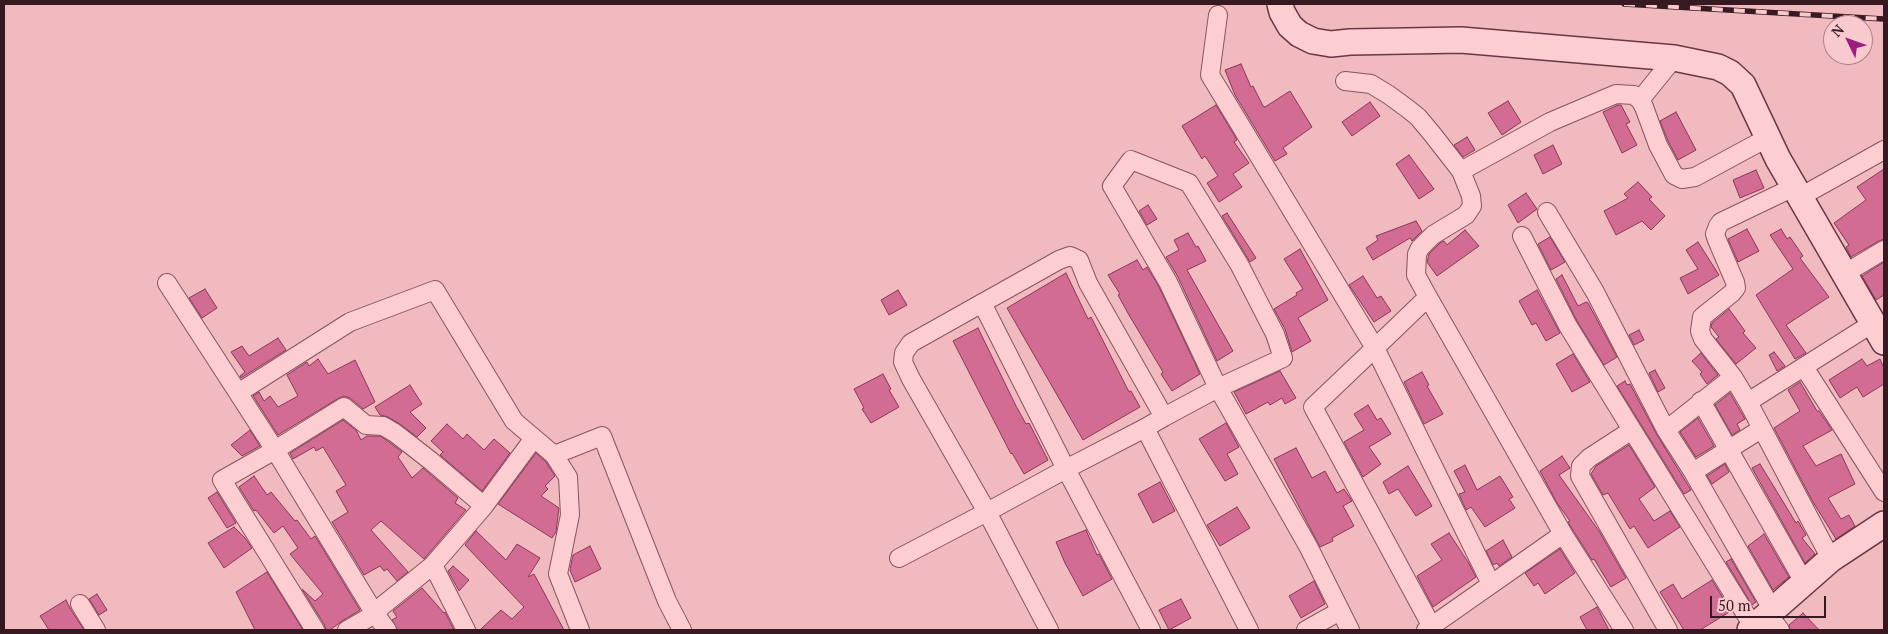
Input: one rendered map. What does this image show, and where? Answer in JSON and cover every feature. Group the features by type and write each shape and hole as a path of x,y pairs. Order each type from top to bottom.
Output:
{"street":[{"path":"1280,4 1290,26 1299,34 1313,41 1331,44 1461,40 1674,58 1718,67 1730,73 1742,85 1769,137 1778,159 1879,333 1804,367 1748,402"},
{"path":"1218,15 1210,75 1374,348 1491,584"},
{"path":"1640,100 1674,58"},
{"path":"1345,81 1370,84 1389,95 1413,113 1461,171 1471,196 1472,206 1466,215 1432,235 1420,248 1417,254 1416,276 1564,534 1624,630"},
{"path":"1461,171 1515,140 1594,102 1616,94 1634,94 1640,100 1658,145 1674,175 1682,179 1695,177 1769,137"},
{"path":"1831,559 1748,402 1733,377 1703,339 1700,331 1702,317 1736,288 1717,240 1716,229 1721,222 1861,165 1884,150"},
{"path":"899,558 1218,388 1283,358 1275,334 1239,264 1188,183 1131,160 1112,186 1168,282 1218,388 1308,546 1350,630"},
{"path":"1548,212 1595,292 1666,430 1693,472 1765,622"},
{"path":"1522,236 1568,326 1632,430 1765,622"},
{"path":"1844,274 1884,250"},
{"path":"1049,630 987,512 911,379 903,362 904,353 911,343 1070,256 1079,260 1088,283 1164,417"},
{"path":"167,283 275,450 375,614 387,630"},
{"path":"238,393 350,322 435,290 514,421 554,455 568,477 570,515 558,574 580,630"},
{"path":"1428,298 1313,407 1429,629 1564,534"},
{"path":"982,303 1066,469 1151,630"},
{"path":"1804,367 1884,492"},
{"path":"1666,430 1733,377"},
{"path":"1701,401 1804,582"},
{"path":"315,630 222,480 344,407 366,426 383,426 394,433 431,461 484,506"},
{"path":"1144,428 1249,630"},
{"path":"1693,472 1761,429"},
{"path":"1632,430 1589,458 1581,466 1580,476 1668,630"},
{"path":"554,455 602,436 667,601 682,630"},
{"path":"347,630 375,614 382,606 434,565 484,506 534,438"},
{"path":"1765,622 1804,582 1831,559 1884,524"},
{"path":"434,565 466,630"},
{"path":"80,604 96,630"},
{"path":"1306,630 1340,611"}],"building":[{"path":"1241,64 1251,87 1253,86 1263,106 1265,107 1290,91 1312,127 1283,148 1287,154 1275,161 1235,95 1225,70"},
{"path":"1508,101 1521,122 1502,135 1488,113"},
{"path":"1370,102 1380,116 1352,136 1342,122"},
{"path":"1216,105 1237,140 1234,142 1249,163 1233,174 1242,187 1219,202 1207,183 1218,176 1205,156 1202,159 1182,126"},
{"path":"1621,105 1630,122 1626,124 1637,145 1622,153 1603,112"},
{"path":"1676,112 1696,150 1678,160 1660,121"},
{"path":"1467,137 1475,150 1463,157 1454,145"},
{"path":"1553,145 1562,164 1543,174 1534,155"},
{"path":"1409,155 1434,189 1419,199 1396,164"},
{"path":"1884,169 1884,239 1851,257 1846,247 1849,245 1834,223 1866,200 1857,187"},
{"path":"1756,170 1764,188 1740,198 1733,180"},
{"path":"1638,182 1652,197 1649,199 1665,216 1651,230 1642,221 1616,235 1604,211 1628,198 1624,194"},
{"path":"1526,193 1537,209 1518,223 1508,205"},
{"path":"1148,205 1157,219 1147,225 1139,211"},
{"path":"1227,213 1256,258 1250,262 1222,216"},
{"path":"1416,221 1422,231 1412,241 1410,238 1373,260 1366,248 1378,240 1376,236"},
{"path":"1747,229 1759,251 1738,262 1728,239"},
{"path":"1781,229 1787,239 1790,237 1803,256 1800,258 1829,297 1786,325 1806,353 1795,359 1756,295 1793,269 1770,235"},
{"path":"1465,230 1479,246 1437,276 1427,262 1429,254 1440,243 1444,241 1447,245"},
{"path":"1188,233 1206,261 1187,270 1233,351 1217,361 1178,277 1166,257 1179,250 1174,240"},
{"path":"1550,237 1565,262 1551,270 1538,244"},
{"path":"1698,242 1719,275 1688,294 1680,278 1698,269 1686,250"},
{"path":"1300,249 1328,300 1298,318 1311,341 1292,352 1285,329 1274,309 1297,295 1296,293 1303,289 1284,259"},
{"path":"1137,260 1143,270 1147,267 1159,287 1200,374 1172,391 1108,275"},
{"path":"1884,262 1884,295 1876,300 1862,276"},
{"path":"1066,273 1088,319 1091,317 1129,392 1131,391 1140,407 1083,440 1007,308"},
{"path":"1562,275 1578,306 1586,302 1588,303 1617,357 1604,365 1577,321 1556,279"},
{"path":"1363,276 1377,298 1381,296 1391,311 1374,322 1349,285"},
{"path":"205,289 217,308 202,318 189,298"},
{"path":"898,290 907,305 889,315 881,300"},
{"path":"1537,290 1560,333 1546,341 1536,323 1532,325 1519,301"},
{"path":"1729,309 1745,331 1743,333 1756,348 1736,364 1716,339 1719,337 1711,327 1712,323"},
{"path":"978,328 1016,406 1026,424 1029,423 1048,460 1024,474 1011,454 953,341"},
{"path":"1639,330 1644,340 1634,345 1629,335"},
{"path":"278,338 286,350 241,378 240,376 245,372 231,352 242,346 249,356"},
{"path":"1774,352 1785,366 1777,371 1769,355"},
{"path":"1701,353 1718,375 1707,384 1700,374 1702,372 1692,361"},
{"path":"1573,354 1590,382 1572,392 1556,364"},
{"path":"318,359 328,374 355,360 375,402 363,409 350,398 344,396 278,435 253,396 259,392 264,401 270,396 278,407 298,396 287,375 307,362 309,366"},
{"path":"1862,359 1867,366 1880,359 1884,368 1884,384 1863,397 1857,387 1840,398 1829,380"},
{"path":"1655,370 1665,388 1658,392 1649,373"},
{"path":"1280,371 1296,398 1285,404 1282,398 1270,405 1268,402 1246,414 1234,392"},
{"path":"1422,372 1429,385 1427,386 1443,414 1424,424 1404,382"},
{"path":"883,374 891,389 889,390 899,407 871,423 862,409 864,408 854,389"},
{"path":"1625,381 1627,385 1630,384 1657,435 1691,490 1684,494 1617,386"},
{"path":"1800,382 1817,411 1819,411 1832,430 1803,446 1816,466 1841,454 1855,484 1828,498 1841,519 1849,515 1855,526 1836,539 1813,502 1774,428 1800,411 1788,390"},
{"path":"410,385 422,404 410,412 426,428 417,437 400,424 380,415 375,407"},
{"path":"1730,393 1745,419 1737,424 1740,430 1732,435 1715,405"},
{"path":"1368,405 1377,420 1381,418 1391,434 1369,447 1381,464 1363,477 1344,442 1364,430 1354,414"},
{"path":"1698,418 1714,446 1696,457 1680,432"},
{"path":"343,420 356,430 361,440 367,436 380,436 389,442 402,452 398,457 412,478 423,468 458,498 455,503 466,510 424,559 381,521 371,530 408,572 397,581 387,569 384,571 380,566 364,575 332,522 348,512 336,491 346,485 323,447 316,451 314,447 293,459 290,453"},
{"path":"1226,423 1239,447 1227,454 1238,474 1225,481 1199,439"},
{"path":"447,424 463,439 467,434 484,450 494,439 510,453 482,491 440,455 443,452 431,441"},
{"path":"250,430 260,446 242,456 231,445"},
{"path":"1629,445 1655,487 1639,499 1654,521 1670,511 1680,527 1648,548 1634,526 1630,529 1608,493 1603,495 1591,474 1596,466"},
{"path":"1296,448 1312,478 1325,471 1337,493 1344,489 1352,501 1343,506 1354,526 1332,538 1333,541 1320,547 1274,459"},
{"path":"536,453 546,462 555,476 545,486 548,489 541,496 559,508 556,532 552,538 498,504"},
{"path":"1562,456 1570,468 1559,475 1599,531 1626,578 1611,587 1594,559 1592,560 1574,532 1568,522 1570,521 1557,503 1540,471"},
{"path":"1725,464 1729,472 1712,484 1707,476"},
{"path":"1760,464 1796,523 1798,521 1806,535 1802,538 1815,554 1805,563 1752,468"},
{"path":"1465,465 1477,490 1500,476 1513,497 1509,499 1515,508 1485,527 1471,507 1466,510 1459,494 1465,492 1454,471"},
{"path":"1408,466 1432,506 1416,516 1398,489 1389,494 1383,482"},
{"path":"254,476 267,495 271,492 295,521 297,520 311,539 315,536 360,610 330,630 326,630 302,589 315,601 323,594 290,554 298,548 283,526 274,533 256,510 254,511 239,487"},
{"path":"1160,482 1175,511 1153,523 1138,494"},
{"path":"217,492 236,523 227,528 208,498"},
{"path":"1237,507 1250,528 1220,546 1207,525"},
{"path":"234,527 252,548 224,568 208,543"},
{"path":"1086,530 1097,555 1099,554 1112,579 1083,596 1056,542"},
{"path":"476,531 506,560 517,544 540,558 528,577 534,574 564,630 480,630 501,610 512,619 524,607 465,545"},
{"path":"1449,533 1476,577 1433,607 1417,576 1442,560 1431,544"},
{"path":"1764,534 1789,577 1773,590 1748,546"},
{"path":"1503,540 1512,557 1499,566 1497,563 1493,565 1486,551"},
{"path":"590,546 601,569 575,582 570,570 573,555"},
{"path":"1560,549 1575,573 1545,594 1538,583 1534,586 1525,573"},
{"path":"1731,559 1756,602 1752,605 1726,562"},
{"path":"453,566 469,580 459,591 448,571"},
{"path":"267,572 303,630 255,630 236,592"},
{"path":"1712,580 1731,611 1700,630 1684,630 1660,592 1673,584 1682,599"},
{"path":"1314,581 1325,604 1301,618 1289,596"},
{"path":"422,588 445,612 454,630 397,630 392,620 397,617 393,611"},
{"path":"97,594 107,610 99,615 89,599"},
{"path":"1181,599 1191,618 1169,630 1159,610"},
{"path":"66,600 84,630 49,630 40,616"},
{"path":"1597,607 1609,630 1587,630 1580,617"},
{"path":"1803,613 1819,630 1790,630 1789,625"}],"railway":[{"path":"1624,4 1884,19"}]}
